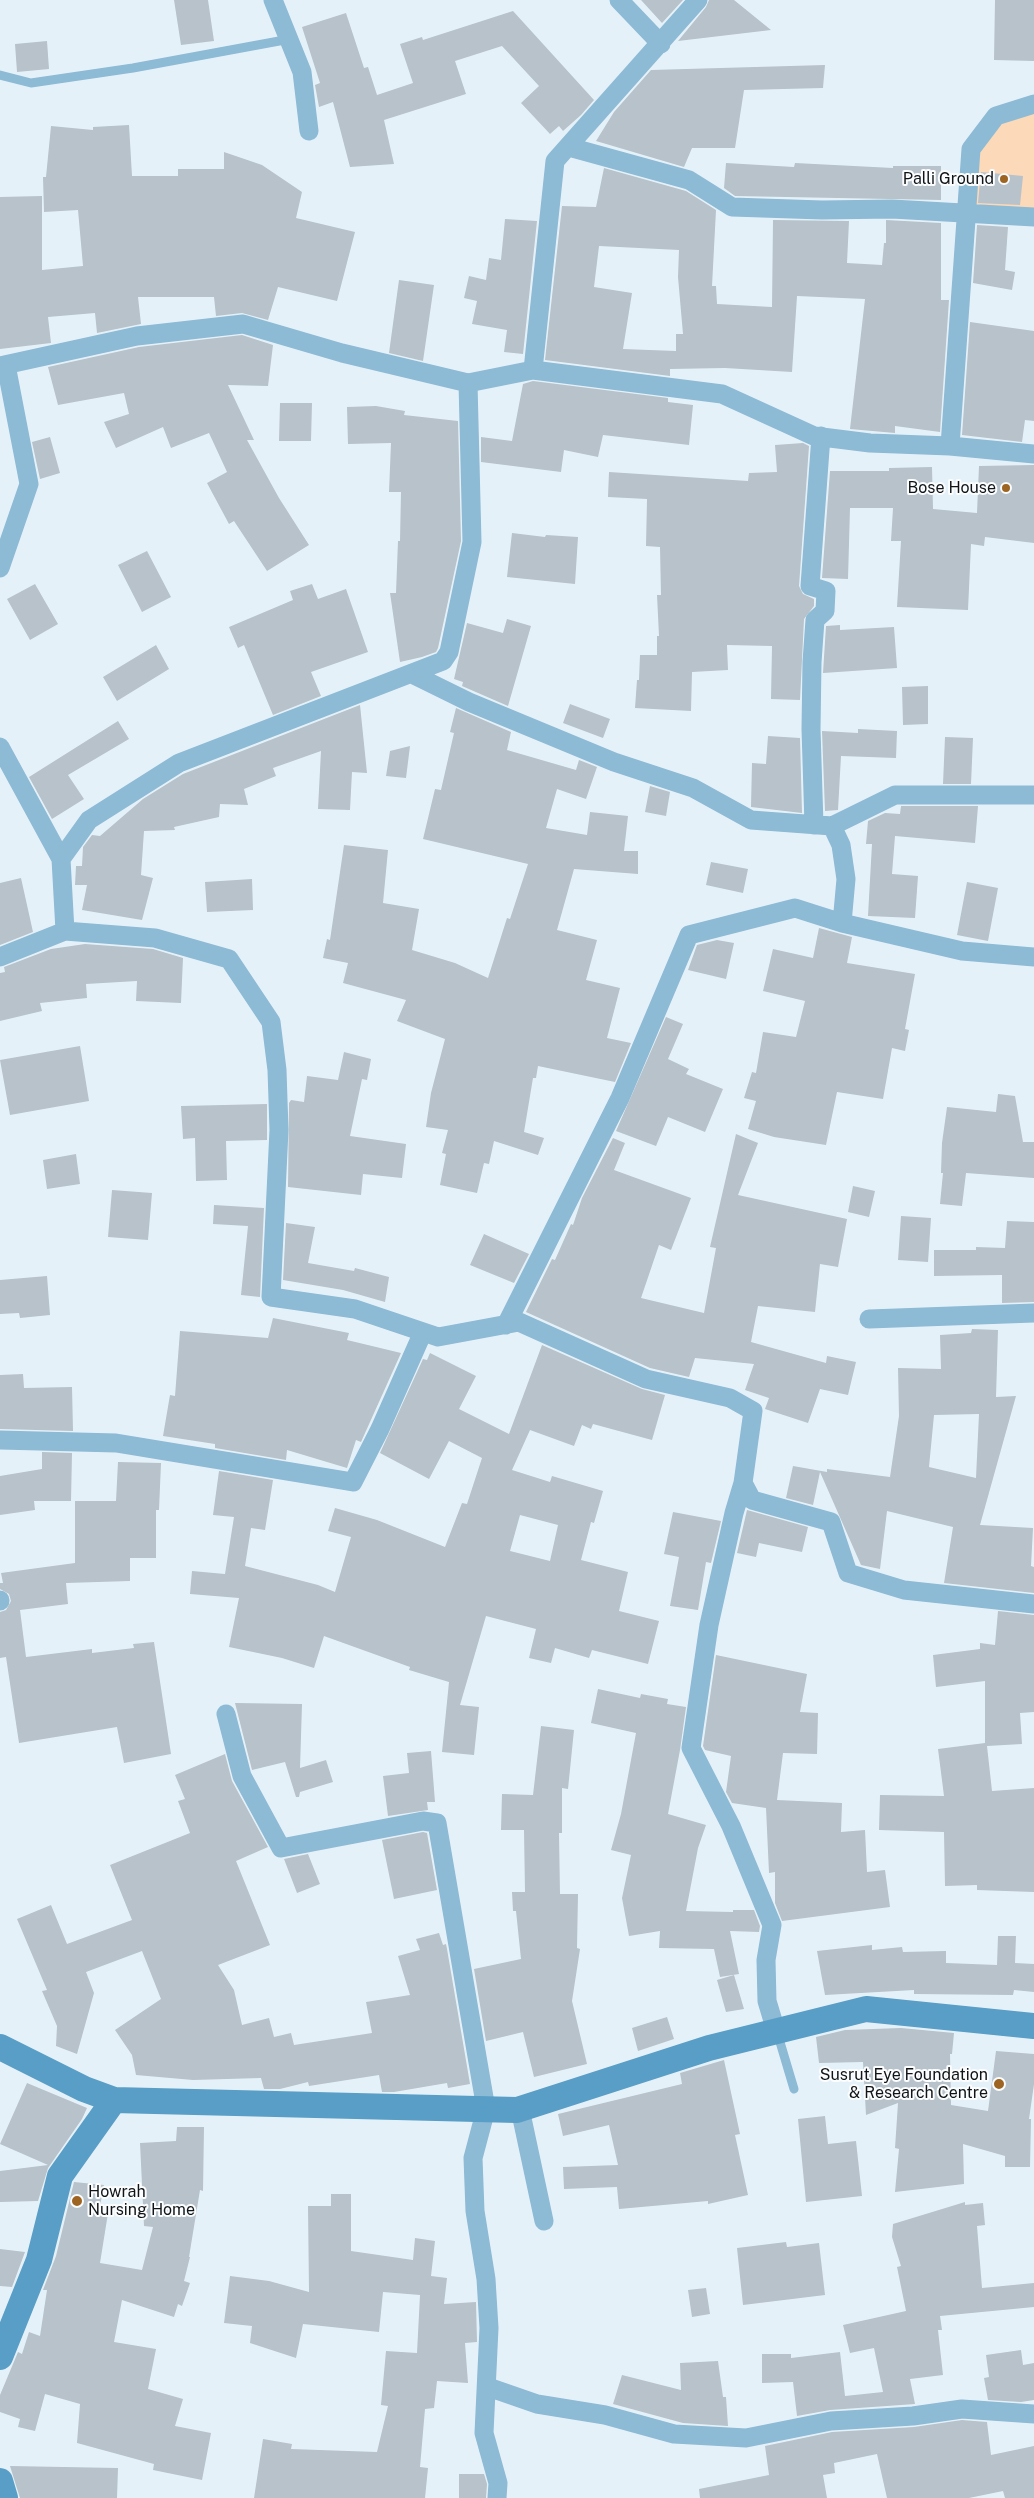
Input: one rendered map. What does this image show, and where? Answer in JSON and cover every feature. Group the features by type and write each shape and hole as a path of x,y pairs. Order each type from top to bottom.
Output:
{"main road":[{"path":"0,2047 84,2089 114,2100 520,2109 709,2048 866,2009 1034,2026"},
{"path":"0,2357 39,2260 60,2176 114,2100"},
{"path":"0,2481 5,2498"}],"street":[{"path":"273,0 302,72 309,131"},
{"path":"619,0 661,44"},
{"path":"533,370 555,161 661,44 698,0"},
{"path":"950,446 971,149 996,116 1034,104"},
{"path":"569,147 689,180 732,207 966,211 1034,217"},
{"path":"0,568 29,484 3,366 137,336 243,324 342,353 468,382 533,370 722,394 814,436 870,443 950,446 1034,454"},
{"path":"61,859 89,820 179,763 443,661 450,652 472,542 468,382"},
{"path":"821,436 810,586 826,591 825,611 815,620 811,729 823,826 842,845 846,879 842,923"},
{"path":"412,674 469,702 605,758 694,788 751,820 823,826 895,795 1034,795"},
{"path":"0,747 61,859 65,931"},
{"path":"506,1325 620,1098 689,935 795,908 842,923 962,951 1034,957"},
{"path":"0,957 65,931 154,938 229,959 271,1022 277,1070 279,1130 272,1297 355,1309 438,1337 519,1322 646,1379 730,1398 753,1411 743,1483 734,1513 709,1625 691,1748 732,1826 772,1925 766,1960 767,2001 776,2031"},
{"path":"869,1320 1034,1312"},
{"path":"0,1440 116,1443 353,1482 380,1429 423,1332"},
{"path":"743,1483 752,1500 831,1522 848,1574 904,1590 1034,1604"},
{"path":"226,1714 242,1776 281,1848 423,1822 437,1823 486,2109 473,2158 475,2211 486,2279 489,2328 488,2387 484,2433 498,2483 497,2498"},
{"path":"520,2109 544,2221"},
{"path":"488,2387 537,2404 605,2415 674,2434 746,2438 831,2422 914,2416 962,2409 1034,2414"}],"lane":[{"path":"0,75 31,83 134,68 290,40"},
{"path":"776,2031 794,2090"}],"shaded area":[{"name":"Palli Ground","path":"1034,111 1034,209 971,204 977,154 1004,121"}],"building":[{"path":"174,0 208,0 214,41 181,45"},
{"path":"641,0 683,0 662,23"},
{"path":"709,0 734,0 771,30 678,41 706,7"},
{"path":"995,0 1034,0 1034,61 994,60"},
{"path":"513,11 594,100 581,115 563,131 559,126 550,134 521,103 539,86 502,46 455,61 466,94 384,120 394,164 350,167 333,102 319,107 315,85 320,83 302,27 346,13 364,68 368,67 377,95 413,83 400,44 422,37 423,40"},
{"path":"47,41 49,69 17,72 15,44"},
{"path":"825,65 823,88 744,90 735,148 692,148 684,167 596,141 614,112 651,70"},
{"path":"129,125 132,176 178,176 178,169 224,169 224,152 262,165 302,192 296,218 355,232 337,301 278,287 268,320 242,313 216,316 214,297 138,297 141,324 97,333 95,313 48,317 51,343 0,349 0,197 42,196 42,270 83,266 78,210 44,212 43,177 46,177 51,126 93,130 93,127"},
{"path":"726,163 794,167 795,163 893,168 893,166 941,166 941,200 735,196 724,188"},
{"path":"604,168 686,191 716,210 712,286 716,286 717,304 772,307 773,220 849,221 847,263 882,265 884,243 886,243 886,220 941,223 941,300 949,300 940,432 895,426 895,433 850,429 865,299 797,296 792,372 725,368 670,369 670,376 545,360 562,206 596,207","holes":["599,246 679,250 678,277 683,334 676,334 676,351 623,349 632,293 594,287"]},
{"path":"981,172 1023,176 1020,205 978,203"},
{"path":"505,219 537,221 523,354 504,352 507,330 472,324 477,301 464,298 469,276 486,280 489,258 501,260"},
{"path":"977,225 1008,227 1005,270 1015,272 1012,290 973,283"},
{"path":"399,280 434,285 423,361 389,353"},
{"path":"970,322 1034,331 1034,421 1025,420 1022,442 962,435"},
{"path":"242,335 273,345 268,386 228,385 254,440 247,440 279,498 309,545 267,571 234,521 229,524 207,483 227,472 209,433 171,448 163,427 116,448 104,422 129,414 124,393 58,405 48,367 139,347"},
{"path":"533,381 668,398 668,402 693,405 689,445 603,435 598,457 564,450 561,472 481,462 481,437 512,441 523,384"},
{"path":"280,403 312,403 311,441 279,441"},
{"path":"376,406 405,411 404,415 458,421 461,541 438,648 436,652 400,662 390,593 396,593 401,492 389,492 391,443 348,444 347,407"},
{"path":"50,437 60,473 40,479 32,442"},
{"path":"803,443 809,446 799,586 803,594 814,599 814,606 804,619 800,700 771,699 772,646 727,645 728,670 692,672 691,711 635,708 640,655 657,655 657,636 659,636 657,595 661,595 660,547 646,546 647,499 608,497 609,472 748,481 749,473 777,472 775,445"},
{"path":"1034,465 1034,543 985,537 984,546 971,544 968,610 897,607 901,541 891,541 893,508 850,508 848,579 822,578 830,471 889,471 889,468 932,467 933,509 977,513 979,466"},
{"path":"512,533 545,537 546,535 578,537 575,584 507,577"},
{"path":"147,551 171,597 142,612 118,565"},
{"path":"35,584 58,624 30,640 7,599"},
{"path":"312,584 318,599 346,589 368,652 311,672 321,696 273,715 244,645 238,648 229,627 293,600 290,591"},
{"path":"507,619 531,626 508,706 462,686 463,682 454,679 467,623 503,633"},
{"path":"840,625 840,630 894,627 897,668 823,673 826,626"},
{"path":"156,645 169,669 117,701 103,677"},
{"path":"928,686 928,724 903,725 902,687"},
{"path":"570,704 610,719 603,738 563,723"},
{"path":"360,705 367,773 352,772 350,810 318,809 321,751 273,768 276,776 244,789 248,805 220,804 219,817 174,827 175,830 144,831 141,875 153,878 142,920 82,910 87,885 75,885 76,866 82,866 83,847 92,835 100,836 143,799 183,774"},
{"path":"456,708 511,732 507,750 576,770 579,760 597,767 586,799 557,789 546,828 587,835 590,812 628,816 624,851 638,851 638,874 574,869 557,930 597,940 586,980 620,988 607,1038 631,1043 615,1082 538,1066 536,1078 533,1078 524,1132 544,1138 538,1155 494,1141 489,1164 484,1163 477,1193 440,1185 446,1154 442,1153 448,1130 426,1127 431,1093 445,1039 397,1021 406,1000 343,983 348,963 323,958 327,939 330,940 344,845 388,850 383,903 419,909 412,950 455,963 488,978 507,918 510,919 528,864 423,839 435,789 441,790 454,733 450,732"},
{"path":"118,721 129,739 68,775 84,799 52,819 29,777"},
{"path":"858,729 897,731 896,758 841,756 838,810 825,811 822,731 858,733"},
{"path":"768,736 800,738 802,813 751,807 752,763 766,764"},
{"path":"945,737 973,738 971,784 943,784"},
{"path":"410,746 406,778 386,776 390,751"},
{"path":"650,786 670,792 666,816 645,812"},
{"path":"901,806 978,806 975,843 895,836 892,874 918,876 915,918 868,916 872,844 866,844 868,821 885,813 900,814"},
{"path":"711,862 748,869 743,893 706,885"},
{"path":"21,878 33,932 0,945 0,883"},
{"path":"252,879 253,910 207,912 205,882"},
{"path":"967,882 998,888 988,941 957,935"},
{"path":"819,928 852,937 847,963 915,974 905,1029 909,1030 905,1051 892,1048 883,1099 837,1092 826,1145 774,1137 748,1129 756,1101 744,1098 752,1072 756,1073 763,1032 796,1037 805,1001 763,991 773,949 813,958"},
{"path":"717,940 734,943 726,979 688,970 697,945"},
{"path":"85,944 153,949 183,958 181,1003 136,1001 137,981 86,984 87,998 40,1003 42,1011 0,1021 0,973 5,972 4,967 51,949"},
{"path":"666,1017 683,1024 668,1059 689,1069 686,1074 723,1089 705,1132 668,1117 656,1146 616,1131"},
{"path":"80,1046 89,1101 10,1115 0,1060"},
{"path":"344,1052 371,1059 367,1080 362,1079 350,1136 406,1144 402,1178 363,1174 361,1195 288,1187 289,1103 291,1100 304,1102 307,1076 338,1080"},
{"path":"998,1094 1015,1096 1023,1142 1034,1142 1034,1178 966,1173 962,1206 940,1204 943,1173 941,1173 942,1143 947,1107 996,1112"},
{"path":"267,1104 267,1140 226,1141 227,1180 196,1181 195,1138 183,1139 181,1106"},
{"path":"736,1134 758,1143 738,1195 847,1219 838,1267 820,1264 815,1312 758,1306 751,1342 826,1363 827,1356 856,1362 848,1395 820,1389 808,1423 765,1409 769,1398 745,1390 754,1364 695,1358 689,1377 650,1368 526,1312 552,1259 555,1260 571,1224 573,1225 582,1198 613,1138 625,1143 614,1170 691,1198 671,1250 659,1245 641,1298 704,1313 716,1248 710,1247"},
{"path":"76,1154 80,1184 47,1189 43,1160"},
{"path":"853,1186 875,1191 869,1217 848,1212"},
{"path":"112,1190 152,1193 148,1240 108,1237"},
{"path":"214,1205 264,1208 260,1297 241,1295 248,1226 213,1224"},
{"path":"901,1216 931,1218 928,1262 898,1260"},
{"path":"1007,1221 1034,1222 1034,1302 1002,1303 1002,1275 934,1276 934,1250 976,1250 976,1247 1005,1248"},
{"path":"286,1223 315,1227 308,1263 354,1271 355,1268 389,1277 385,1302 343,1290 283,1280"},
{"path":"484,1234 529,1254 514,1283 470,1265"},
{"path":"47,1276 50,1315 20,1318 19,1313 0,1314 0,1280"},
{"path":"273,1318 349,1333 347,1340 401,1353 361,1442 356,1440 347,1468 287,1450 286,1460 215,1448 215,1444 163,1436 170,1395 175,1396 180,1331 268,1338"},
{"path":"972,1329 998,1330 996,1397 1016,1396 980,1525 1033,1528 1031,1566 1034,1567 1034,1593 944,1583 953,1527 887,1511 880,1569 861,1565 820,1472 813,1505 786,1498 793,1466 827,1472 827,1469 890,1477 899,1416 898,1368 941,1369 940,1335 971,1333","holes":["979,1414 976,1478 929,1467 934,1415"]},
{"path":"542,1345 642,1389 665,1395 652,1440 593,1424 591,1429 582,1425 574,1446 530,1430 512,1470 550,1482 552,1476 603,1491 594,1523 591,1522 581,1560 628,1572 619,1611 659,1621 648,1664 592,1650 589,1658 555,1648 551,1663 529,1658 536,1629 486,1616 460,1705 479,1707 474,1755 442,1752 449,1682 409,1670 410,1667 324,1636 314,1668 282,1658 229,1647 239,1598 190,1594 192,1571 225,1574 234,1517 213,1515 219,1471 273,1480 265,1530 251,1528 245,1566 318,1585 335,1592 351,1537 328,1531 335,1508 377,1520 445,1547 462,1503 467,1504 482,1458 449,1441 429,1479 380,1453 423,1359 427,1360 430,1353 476,1376 459,1409 509,1434","holes":["520,1515 558,1525 550,1561 510,1551"]},
{"path":"23,1374 24,1388 72,1387 73,1431 0,1429 0,1375"},
{"path":"42,1452 72,1453 71,1501 34,1501 35,1510 0,1515 0,1476 42,1469"},
{"path":"118,1462 161,1463 159,1510 156,1510 156,1558 130,1558 130,1581 66,1583 68,1604 20,1610 26,1657 92,1649 92,1653 134,1648 133,1644 154,1642 171,1754 124,1763 117,1727 19,1743 6,1657 0,1658 0,1612 6,1610 11,1601 9,1594 0,1589 0,1583 3,1583 1,1573 75,1563 75,1501 116,1501"},
{"path":"747,1510 808,1527 802,1552 759,1543 756,1557 737,1553"},
{"path":"673,1512 721,1521 711,1563 706,1562 698,1610 670,1606 679,1557 664,1554"},
{"path":"998,1611 1034,1615 1034,1712 1020,1713 1022,1744 987,1746 992,1791 1034,1788 1034,1892 977,1890 977,1885 945,1886 944,1832 879,1830 880,1795 944,1796 938,1749 985,1743 985,1681 936,1687 933,1655 980,1649 980,1643 995,1645"},
{"path":"716,1655 807,1674 800,1712 818,1713 817,1754 783,1753 777,1800 842,1803 841,1832 865,1830 867,1872 885,1870 890,1907 782,1921 775,1903 775,1872 769,1873 766,1808 732,1803 726,1792 731,1756 705,1750 703,1746"},
{"path":"598,1689 640,1698 641,1694 668,1699 667,1704 686,1707 668,1814 706,1825 698,1848 686,1911 733,1912 733,1910 754,1910 760,1926 759,1932 730,1931 739,1974 720,1977 714,1949 659,1948 660,1931 629,1936 622,1898 631,1855 611,1850 621,1814 636,1733 591,1723"},
{"path":"235,1703 302,1704 300,1768 326,1760 333,1782 300,1792 299,1797 296,1797 285,1762 252,1770"},
{"path":"541,1726 574,1730 568,1789 562,1788 562,1833 559,1833 560,1894 578,1894 577,1948 580,1949 572,2001 587,2064 534,2077 523,2032 486,2041 474,1969 521,1959 516,1911 513,1911 512,1892 525,1892 524,1830 501,1830 502,1794 533,1795"},
{"path":"431,1751 435,1802 427,1802 428,1810 388,1816 383,1776 409,1773 407,1753"},
{"path":"225,1754 232,1781 268,1847 236,1861 270,1945 218,1965 234,1990 242,2025 269,2018 274,2037 291,2033 294,2045 372,2033 366,2002 410,1995 398,1956 420,1950 416,1939 439,1933 443,1945 446,1944 470,2084 448,2088 447,2083 394,2092 382,2092 379,2075 309,2086 308,2082 280,2089 264,2089 261,2078 193,2080 136,2075 132,2055 115,2030 161,1999 142,1951 86,1972 94,1993 77,2054 56,2046 57,2026 42,1991 47,1990 17,1919 51,1905 67,1944 132,1920 110,1865 190,1833 178,1801 185,1799 175,1775"},
{"path":"423,1832 427,1833 437,1890 394,1899 382,1840"},
{"path":"308,1854 320,1884 297,1893 284,1859"},
{"path":"998,1936 1016,1936 1015,1963 1034,1964 1034,1992 1014,1990 1013,1995 914,1994 914,1990 825,1995 817,1951 872,1945 872,1950 902,1947 903,1952 946,1951 946,1963 997,1965"},
{"path":"734,1975 744,2009 726,2012 717,1980"},
{"path":"667,2017 674,2039 638,2051 632,2028"},
{"path":"901,2028 954,2033 952,2054 950,2054 951,2105 988,2111 996,2051 1034,2054 1034,2084 1029,2119 1031,2119 1030,2167 1005,2167 1005,2156 963,2144 964,2184 895,2192 899,2149 895,2148 898,2103 866,2115 863,2062 819,2063 816,2037 845,2030"},
{"path":"724,2060 740,2134 735,2135 748,2195 708,2204 708,2201 619,2209 617,2187 564,2189 563,2167 618,2165 609,2125 563,2136 558,2114 682,2084 680,2073"},
{"path":"27,2083 87,2108 82,2119 48,2168 38,2201 0,2202 0,2171 48,2165 0,2144"},
{"path":"825,2116 828,2144 856,2141 862,2196 806,2202 798,2119"},
{"path":"177,2127 204,2127 203,2191 200,2190 190,2257 184,2281 190,2283 182,2306 178,2304 174,2317 122,2300 114,2342 156,2349 148,2389 183,2399 175,2426 211,2433 202,2480 153,2470 154,2464 77,2443 80,2404 45,2394 35,2431 18,2427 20,2419 0,2412 0,2395 18,2352 22,2354 29,2332 40,2336 47,2290 43,2290 56,2256 74,2182 104,2185 100,2206 109,2207 100,2263 142,2270 153,2227 144,2226 140,2143 176,2141"},
{"path":"331,2194 351,2194 351,2251 413,2260 415,2238 435,2241 431,2276 447,2278 444,2304 476,2302 477,2342 465,2343 468,2383 437,2381 434,2408 425,2409 420,2467 428,2468 425,2498 254,2498 263,2439 292,2444 291,2449 377,2452 388,2406 381,2405 386,2351 417,2353 420,2295 383,2292 379,2332 303,2324 296,2358 250,2343 252,2326 224,2323 230,2276 269,2281 309,2292 308,2206 331,2206"},
{"path":"965,2202 965,2205 983,2203 985,2225 977,2226 982,2288 1034,2283 1034,2307 940,2316 942,2330 938,2330 943,2375 910,2379 915,2404 830,2410 797,2416 793,2382 762,2383 762,2354 791,2354 791,2358 840,2352 845,2396 883,2392 874,2348 850,2353 843,2325 906,2311 897,2267 901,2266 892,2237 893,2224"},
{"path":"786,2242 787,2247 819,2243 825,2295 743,2305 737,2248"},
{"path":"0,2249 25,2252 12,2287 0,2286"},
{"path":"706,2288 710,2314 692,2317 688,2290"},
{"path":"1021,2350 1023,2365 1034,2363 1034,2400 1021,2402 988,2400 984,2378 989,2377 986,2355"},
{"path":"718,2361 723,2397 726,2397 728,2426 683,2423 613,2404 622,2375 681,2390 680,2363"},
{"path":"962,2420 987,2422 991,2455 1034,2446 1034,2498 1005,2498 1003,2491 969,2498 887,2498 877,2454 834,2463 835,2473 823,2475 827,2498 700,2498 699,2489 769,2475 765,2446 832,2432 914,2427"},
{"path":"10,2466 118,2468 117,2498 20,2498"},
{"path":"459,2474 484,2474 487,2484 486,2498 459,2498"}],"place":[{"name":"Palli Ground","path":"1004,179"},
{"name":"Bose House","path":"1006,488"},
{"name":"Susrut Eye Foundation & Research Centre","path":"999,2084"},
{"name":"Howrah Nursing Home","path":"77,2201"}]}
